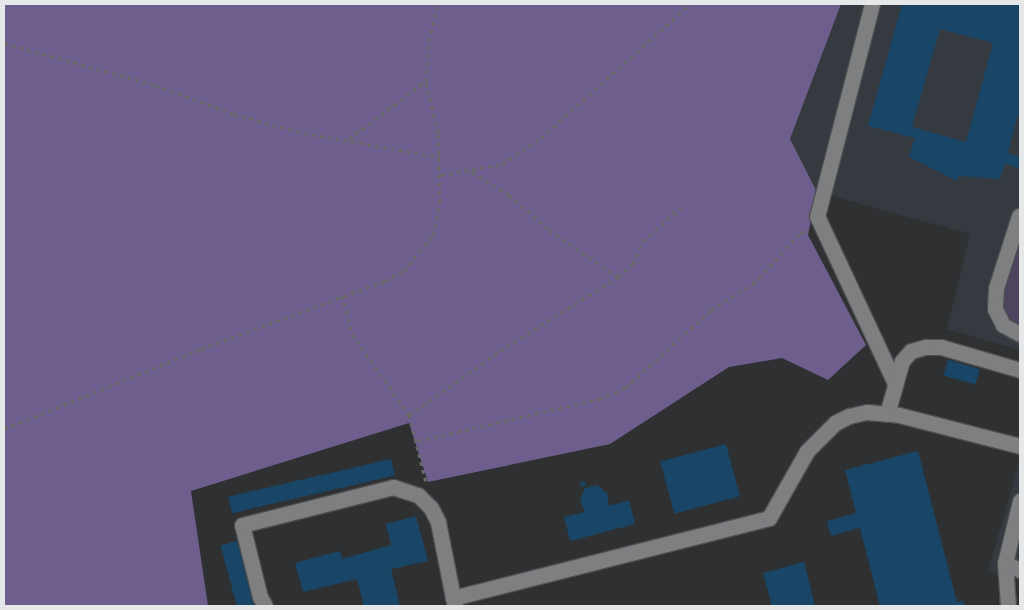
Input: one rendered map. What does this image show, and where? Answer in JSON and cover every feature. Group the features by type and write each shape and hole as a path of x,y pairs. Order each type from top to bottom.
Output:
{"lane":[{"path":"872,4 817,216 820,227 895,383"},
{"path":"1019,216 996,288 995,309 1003,325 1020,334"},
{"path":"887,414 902,361 911,351 925,346 941,347 1020,370"},
{"path":"265,606 260,597 242,525 393,487 418,495 431,508 438,522 454,602 770,518 807,451 835,423 867,412 887,414 1020,446"},
{"path":"1008,606 1005,563 1020,501"},
{"path":"1005,563 1020,570"}],"path":[{"path":"4,429 342,295 385,281 404,270 433,235 441,175 438,133 426,81 429,41 438,4"},
{"path":"441,175 472,171 502,164 540,138 690,4"},
{"path":"4,43 155,85 234,114 304,133 348,139 440,157"},
{"path":"348,139 426,81"},
{"path":"472,171 510,195 549,230 618,277"},
{"path":"409,415 500,351 618,277 633,264 643,241 681,207"},
{"path":"418,441 599,399 625,388 711,310 753,284 800,233 820,227"},
{"path":"342,295 352,334 409,415 427,477 425,490 418,495"}],"shaded area":[{"path":"4,4 841,4 790,139 817,192 808,235 866,345 828,380 782,358 729,367 610,444 428,482 409,423 191,491 208,606 4,606"},
{"path":"841,4 1020,4 1020,350 947,329 970,234 817,192 790,139"},
{"path":"1020,236 1020,324 1009,320 1004,309 1004,296"},
{"path":"1020,460 1020,580 988,571"}],"building":[{"path":"902,4 1020,5 1020,106 1008,153 1020,157 1020,168 1005,164 1000,179 959,176 957,181 909,157 915,138 868,126","holes":["940,29 993,43 966,142 912,127"]},
{"path":"948,360 980,369 975,384 944,375"},
{"path":"726,444 740,496 674,514 660,462"},
{"path":"918,451 957,602 962,601 966,606 880,606 860,528 831,536 827,521 856,513 845,470"},
{"path":"391,459 395,476 232,513 228,497"},
{"path":"580,482 585,482 586,486 581,487"},
{"path":"597,485 607,493 609,506 629,500 635,524 570,541 564,517 585,512 580,500 585,488"},
{"path":"416,516 428,561 391,569 400,606 364,606 357,579 303,592 295,563 340,551 342,559 391,545 386,524"},
{"path":"237,541 254,606 237,606 221,545"},
{"path":"804,562 815,606 772,606 763,573"}]}
